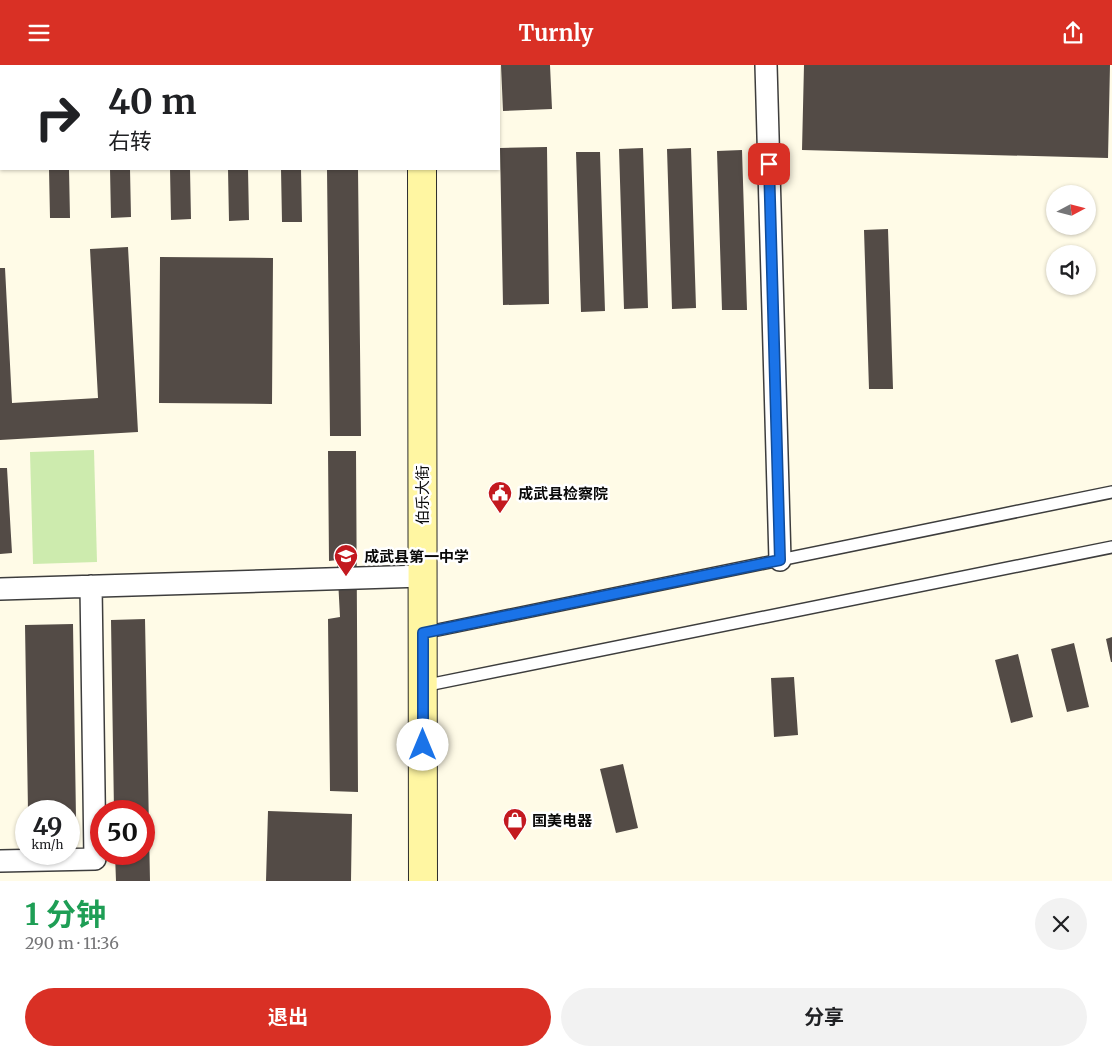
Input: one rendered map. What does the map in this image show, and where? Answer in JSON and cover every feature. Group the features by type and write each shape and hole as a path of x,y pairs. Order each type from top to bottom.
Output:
{"main road":[{"name":"伯乐大街","path":"422,170 423,881"}],"street":[{"path":"766,65 780,560"},
{"path":"0,589 422,576"},
{"path":"0,861 95,859 91,586"}],"lane":[{"path":"423,633 1112,492"},
{"path":"423,686 1112,547"}],"green space":[{"path":"94,450 97,562 33,564 30,452"}],"building":[{"path":"501,65 550,65 552,109 503,111"},
{"path":"804,65 1110,65 1108,158 802,150"},
{"path":"547,147 549,304 503,305 500,148"},
{"path":"643,148 648,308 624,309 619,149"},
{"path":"691,148 696,308 672,309 667,149"},
{"path":"742,150 747,310 722,310 717,151"},
{"path":"576,152 600,152 605,311 581,312"},
{"path":"49,170 69,170 70,218 50,218"},
{"path":"110,170 130,170 131,217 111,218"},
{"path":"170,170 190,170 191,219 171,220"},
{"path":"228,170 248,170 249,220 229,221"},
{"path":"281,170 301,170 302,222 282,222"},
{"path":"327,170 358,170 361,436 330,436"},
{"path":"888,229 893,389 869,389 864,230"},
{"path":"128,247 138,432 0,440 0,268 5,268 12,403 98,398 90,249"},
{"path":"160,257 273,258 272,404 159,403"},
{"path":"328,451 356,451 358,792 330,791 328,619 340,617 337,560 329,561"},
{"path":"0,468 7,468 12,553 0,554"},
{"path":"145,619 148,800 114,800 111,620"},
{"path":"73,624 76,800 28,800 25,625"},
{"path":"1112,637 1112,662 1111,662 1106,639"},
{"path":"1074,643 1089,707 1067,712 1051,649"},
{"path":"1018,654 1033,717 1011,723 995,660"},
{"path":"794,677 798,735 774,737 771,678"},
{"path":"623,764 638,828 616,833 600,769"},
{"path":"268,811 352,814 351,881 266,881"},
{"path":"115,865 150,865 150,881 116,881"}],"place":[{"name":"成武县检察院","path":"500,514"},
{"name":"成武县第一中学","path":"346,577"},
{"name":"国美电器","path":"515,841"}],"route":[{"path":"423,745 423,633 780,560 769,164"}]}
